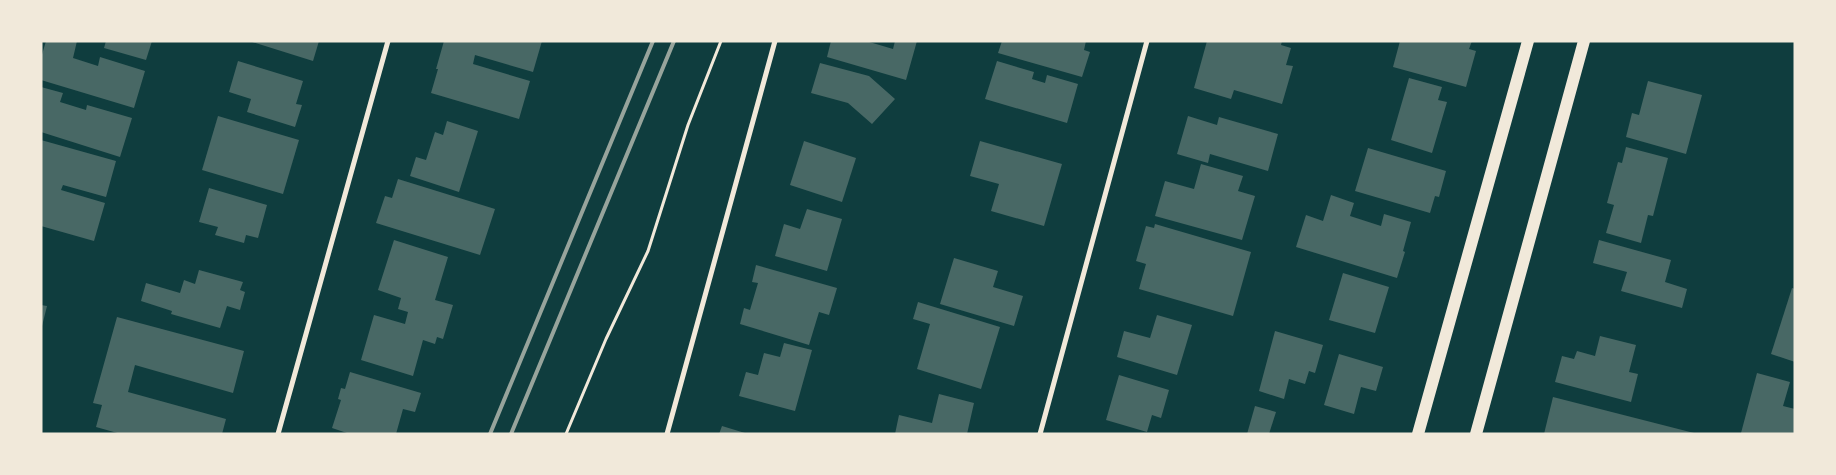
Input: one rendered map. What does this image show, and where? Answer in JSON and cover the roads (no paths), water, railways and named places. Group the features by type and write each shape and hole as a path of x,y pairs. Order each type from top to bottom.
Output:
{"main road":[{"path":"1418,434 1528,41"},
{"path":"1476,434 1584,41"}],"street":[{"path":"278,434 388,41"},
{"path":"667,434 775,41"},
{"path":"1040,434 1147,41"}],"railway":[{"path":"490,434 653,41"},
{"path":"511,434 674,41"}]}
